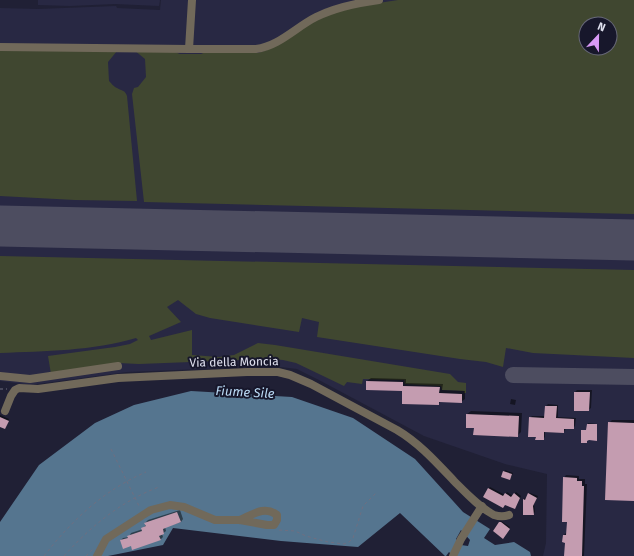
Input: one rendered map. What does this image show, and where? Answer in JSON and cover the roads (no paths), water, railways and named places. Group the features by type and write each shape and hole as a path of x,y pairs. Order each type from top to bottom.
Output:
{"street":[{"path":"189,49 192,0"},
{"path":"0,47 189,49 265,48 315,17 344,6 379,0"},
{"path":"0,376 30,379 118,366"},
{"name":"Via della Moncia","path":"5,411 11,396 15,390 19,388 38,389 118,378 278,372 290,375 311,384 351,404 404,435 428,454 465,492 482,506 498,516 503,517 509,515"},
{"path":"97,556 106,539 151,510 170,506 184,507 215,520 240,520 267,525 274,525 277,520 277,515 263,510 240,520"},
{"path":"453,556 461,539 482,506"}],"water label":[{"name":"Fiume Sile","path":"245,392"}]}
